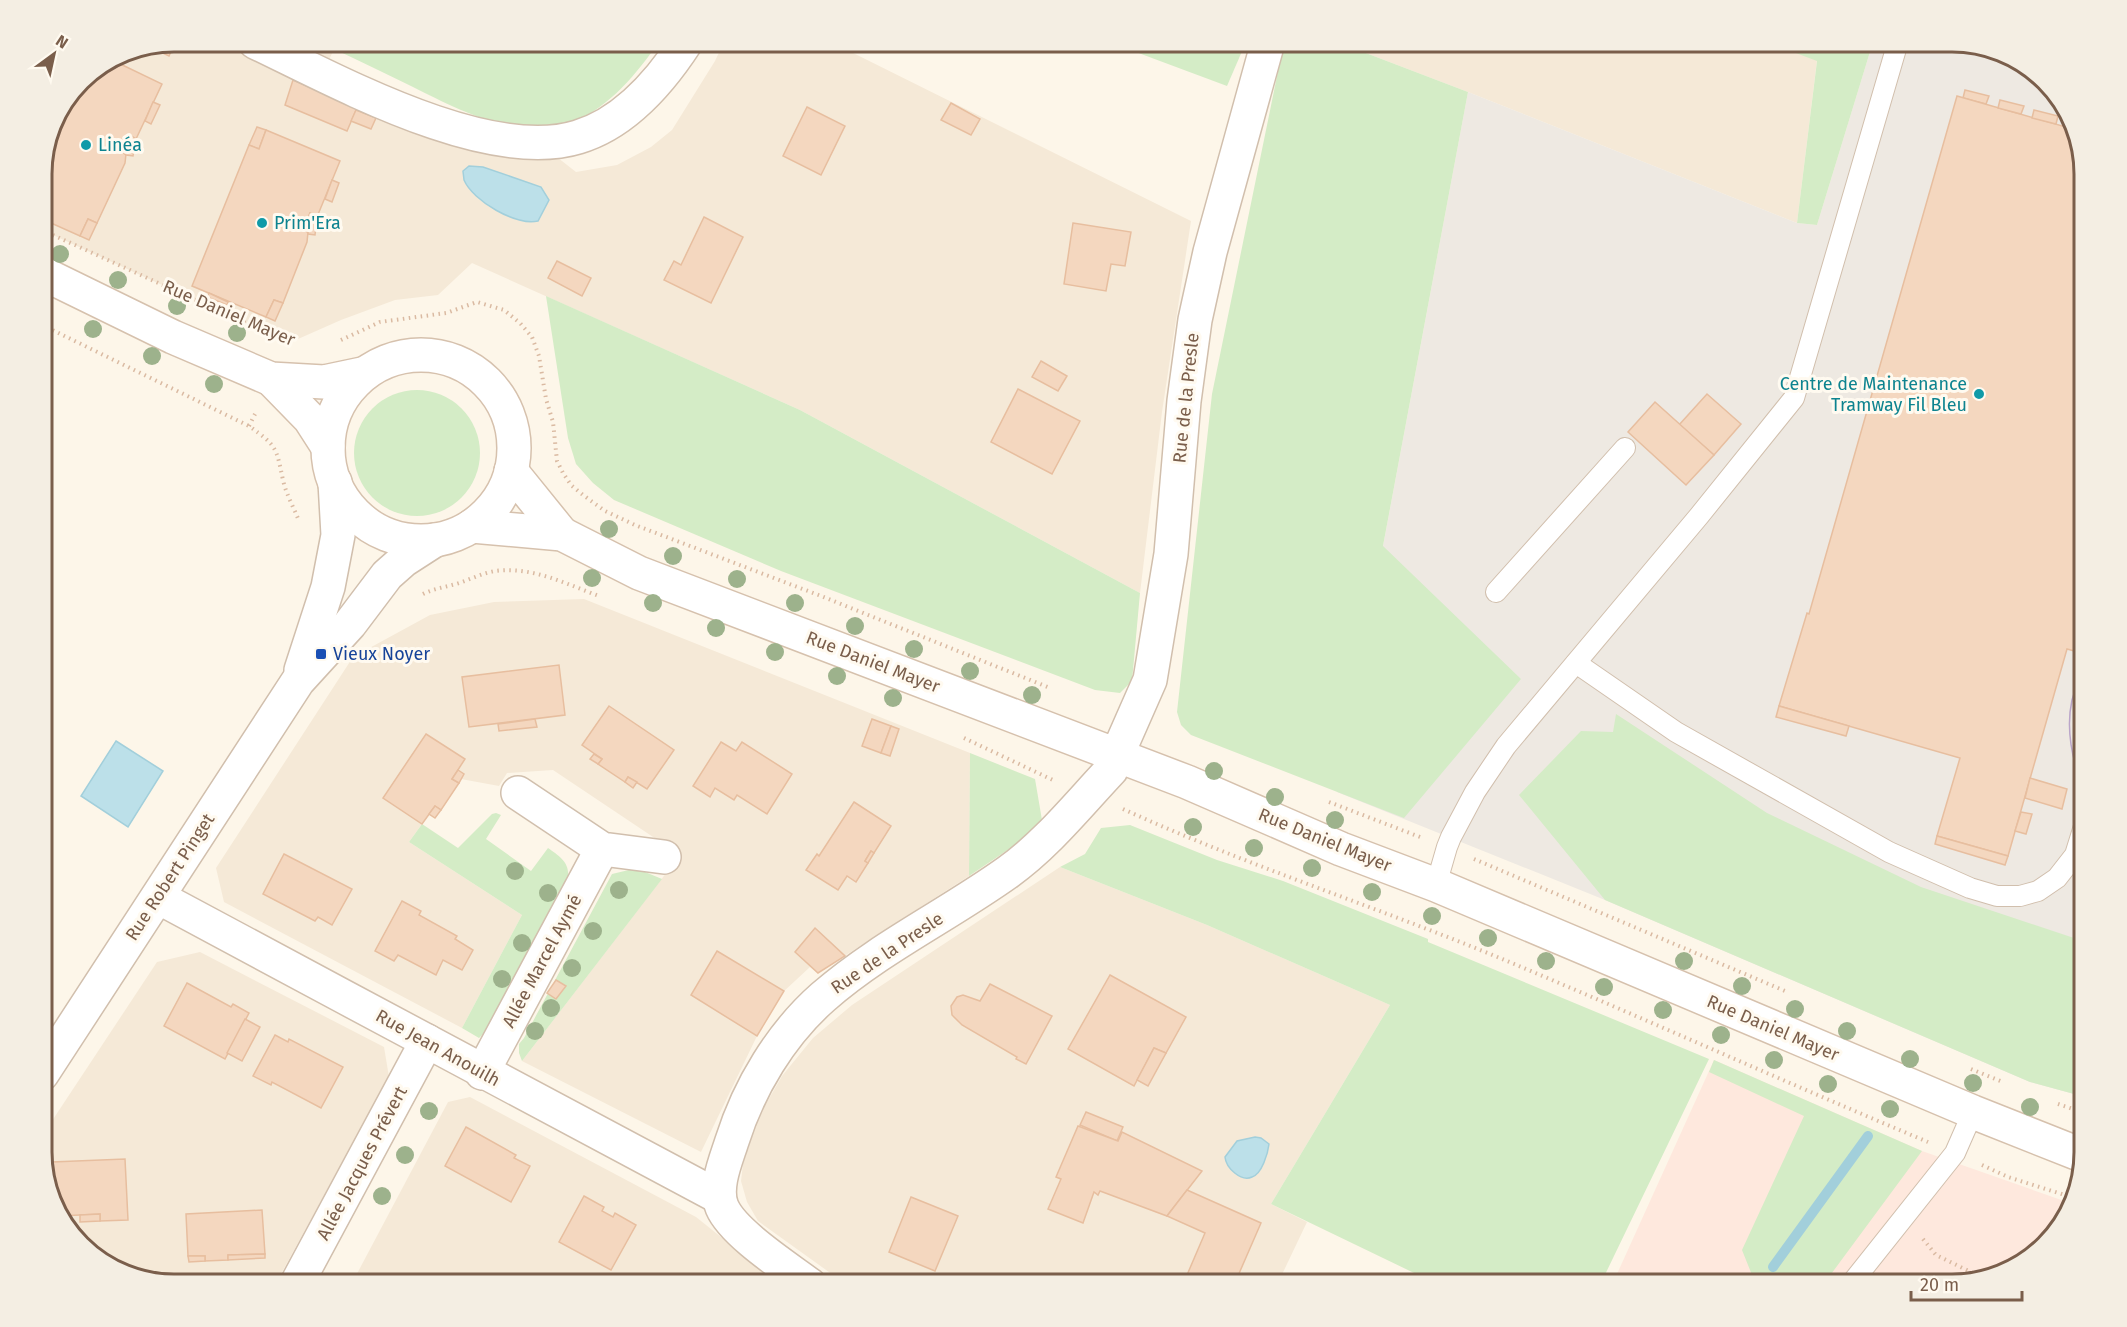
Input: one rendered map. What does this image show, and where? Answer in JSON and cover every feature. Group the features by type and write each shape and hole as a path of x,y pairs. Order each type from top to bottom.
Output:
{"street":[{"path":"277,52 400,109 452,128 502,140 539,143 578,137 607,123 633,106 660,79 679,52"},
{"name":"Rue de la Presle","path":"719,1197 723,1168 746,1103 760,1076 798,1023 822,998 851,975 1009,872 1042,844 1114,763 1150,680 1171,554 1184,401 1195,320 1213,240 1265,52"},
{"path":"53,278 173,337 271,379 324,382 362,374 392,359 418,355 443,357 468,367 491,387 507,412 514,442 511,471 499,499 487,514 472,526 454,535 435,540 414,540 394,537 375,529 344,501 329,465 330,428 340,399 362,374"},
{"path":"271,379 310,419 328,447"},
{"name":"Rue Daniel Mayer","path":"511,471 562,534"},
{"name":"Rue Robert Pinget","path":"298,681 328,587 338,535 335,482"},
{"name":"Rue Daniel Mayer","path":"472,526 562,534 639,573 908,674 1114,763 1187,782 1341,849 1436,885 1973,1112 2074,1152"},
{"name":"Rue Robert Pinget","path":"53,1057 298,681 350,624 362,605 387,575 404,560 435,540"},
{"path":"518,793 602,849 664,857"},
{"name":"Allée Marcel Aymé","path":"482,1072 602,849"},
{"name":"Rue Jean Anouilh","path":"158,897 719,1197"},
{"name":"Allée Jacques Prévert","path":"302,1274 427,1041"},
{"path":"719,1197 730,1220 796,1274"}],"lane":[{"path":"1436,885 1447,847 1475,792 1506,746 1794,398 1895,52"},
{"path":"1496,592 1625,448"},
{"path":"1576,663 1676,732 1889,852 1970,888 1997,896 2020,896 2038,891 2057,878 2074,856"},
{"path":"1859,1274 1955,1153 1973,1112"}],"path":[{"name":"Rue Daniel Mayer","path":"53,235 289,343 300,344"},
{"path":"340,340 380,322 446,313 477,302 504,310 532,337 539,356 546,399 553,422 557,461 571,484 605,511 635,525 821,596 1055,691"},
{"path":"53,330 249,426 268,440 281,464 284,481 302,526"},
{"path":"417,596 432,589 494,571 516,570 541,574"},
{"path":"1121,809 1188,839 1327,890 1506,961 2008,1177 2066,1195"},
{"path":"1921,1232 1922,1238 1936,1255 1971,1272"}],"shaded area":[{"path":"175,52 333,52 322,73 539,143 576,172 617,165 651,147 672,130 719,52 851,52 1191,221 1162,412 1140,593 800,410 472,263 438,295 395,300 289,343 53,235 53,167 57,143 65,121 83,94 107,73 121,65 135,59 159,54"},
{"path":"1363,52 1795,52 1817,60 1797,223"},
{"path":"1870,52 1952,52 1999,62 2027,78 2044,94 2054,107 2068,135 2074,167 2074,1094 2030,1082 1605,900 1337,792 1468,92 1797,223 1817,225"},
{"path":"584,599 970,753 969,876 818,973 810,967 782,993 757,1036 701,1152 522,1061 680,855 553,770 507,773 499,786 461,779 435,818 429,814 409,842 522,915 462,1028 224,902 216,868 353,657 430,615 494,602"},
{"path":"1060,867 1207,925 1390,1005 1271,1204 1307,1222 1282,1274 832,1274 758,1221 747,1202 741,1181 743,1164 758,1118 782,1076 813,1038 852,1005"},
{"path":"200,952 384,1047 389,1077 281,1274 175,1274 143,1270 128,1265 100,1249 88,1239 73,1220 59,1192 53,1160 53,1119 157,962"},
{"path":"1714,1060 1922,1151 2064,1201 2049,1227 2027,1249 1999,1265 1968,1273 1617,1274"},
{"path":"470,1097 696,1217 767,1274 357,1274 448,1102"}],"green space":[{"path":"340,52 652,52 632,77 611,98 573,122 533,129 491,121 450,105"},
{"path":"1136,52 1242,52 1227,86"},
{"path":"1282,52 1363,52 1468,92 1383,546 1521,679 1404,818 1191,735 1181,725 1177,712 1212,394"},
{"path":"1793,52 1870,52 1817,225 1797,223 1817,61"},
{"path":"546,296 800,410 1140,593 1132,681 1120,693 1095,690 781,571 614,500 593,483 576,464 568,438"},
{"path":"417,390 441,395 462,408 475,429 480,453 475,477 462,498 441,511 417,516 393,511 372,498 359,477 354,453 359,429 372,408 393,395"},
{"path":"1616,714 1767,813 1921,887 2074,938 2074,1094 2030,1082 1605,900 1519,795 1581,731 1613,732"},
{"path":"970,753 1035,779 1043,826 969,876"},
{"path":"492,814 501,815 486,839 531,871 548,848 565,864 568,878 486,1031 479,1038 462,1028 522,915 409,842 422,824 458,848"},
{"path":"1130,825 1217,860 1283,881 1428,939 1428,942 1709,1059 1605,1274 1416,1274 1271,1204 1390,1005 1207,925 1060,867 1085,854 1101,828"},
{"path":"633,869 662,879 522,1061 519,1044 612,874"},
{"path":"1714,1060 1922,1151 1831,1274 1752,1274 1742,1250 1804,1116 1709,1072"}],"water":[{"path":"469,166 483,167 541,187 549,200 538,221 518,220 486,204 476,196 464,180 463,171"},
{"path":"116,741 163,771 128,827 81,796"},
{"path":"1255,1137 1269,1144 1267,1153 1259,1172 1252,1177 1243,1178 1231,1169 1225,1157 1237,1141"}],"building":[{"name":"Linéa","path":"122,65 162,84 136,139 129,135 121,151 126,154 125,163 97,223 88,219 80,236 53,224 53,167 57,143 65,121 78,100 94,83"},
{"path":"293,80 357,108 347,131 285,105"},
{"path":"1965,90 1989,96 1986,104 1963,98"},
{"name":"Centre de Maintenance Tramway Fil Bleu","path":"1957,96 2064,127 2074,167 2074,651 2067,649 2008,856 1937,836 1960,758 1779,706 1807,613 1809,614"},
{"path":"2000,100 2024,106 2021,114 1998,108"},
{"path":"153,102 160,105 151,124 145,121"},
{"path":"951,103 980,119 971,135 941,120"},
{"path":"807,107 845,126 821,175 783,156"},
{"path":"356,110 376,118 371,129 351,121"},
{"path":"2034,110 2058,116 2056,124 2032,118"},
{"path":"257,127 266,130 259,149 249,145"},
{"name":"Prim'Era","path":"266,130 340,161 317,217 310,213 303,230 308,232 307,242 283,303 274,300 266,317 192,286 249,145 259,149"},
{"path":"129,135 136,139 133,156 121,151"},
{"path":"332,180 339,183 332,202 325,199"},
{"path":"310,213 317,217 315,235 303,230"},
{"path":"704,217 743,237 711,303 664,280 674,261 681,265"},
{"path":"88,219 97,223 89,240 80,236"},
{"path":"1073,223 1131,232 1125,266 1111,264 1106,291 1064,284"},
{"path":"557,261 591,278 582,296 548,278"},
{"path":"209,293 228,302 227,305 207,297"},
{"path":"274,300 283,303 275,321 266,317"},
{"path":"1041,361 1067,376 1058,391 1032,377"},
{"path":"1018,389 1080,421 1052,474 991,442"},
{"path":"1707,394 1741,424 1714,455 1679,425"},
{"path":"1655,402 1714,455 1686,485 1628,432"},
{"path":"559,665 565,715 469,727 462,677"},
{"path":"609,706 674,750 647,789 628,777 625,782 598,764 602,759 582,745"},
{"path":"1779,706 1849,726 1846,736 1776,717"},
{"path":"535,719 537,727 499,731 498,724"},
{"path":"872,719 891,726 881,753 862,746"},
{"path":"891,726 899,729 890,756 881,753"},
{"path":"426,734 465,759 452,779 459,783 441,810 435,806 422,824 383,798"},
{"path":"721,742 736,751 742,742 792,774 767,814 737,795 734,800 715,788 710,797 693,786"},
{"path":"594,754 602,759 598,764 590,759"},
{"path":"458,770 464,774 459,783 452,779"},
{"path":"628,777 637,782 633,788 625,782"},
{"path":"2030,778 2067,789 2062,809 2025,798"},
{"path":"854,802 891,826 874,853 871,851 865,861 868,863 856,882 847,876 838,890 806,870 817,854 819,856"},
{"path":"435,806 441,810 435,818 429,814"},
{"path":"2021,812 2032,814 2026,834 2015,831"},
{"path":"1937,836 2008,856 2005,865 1935,844"},
{"path":"871,851 874,853 868,863 865,861"},
{"path":"284,854 352,889 332,925 318,917 315,921 263,894"},
{"path":"402,901 421,911 419,915 457,936 455,939 473,950 462,970 443,960 436,975 398,955 394,961 375,951"},
{"path":"815,928 845,956 818,973 795,952"},
{"path":"717,951 784,991 757,1036 691,995"},
{"path":"1110,975 1186,1017 1166,1053 1154,1048 1134,1086 1068,1049"},
{"path":"556,980 566,986 556,999 547,993"},
{"path":"187,983 231,1007 233,1004 249,1013 225,1059 164,1026"},
{"path":"990,984 1052,1016 1026,1064 962,1025 952,1015 951,1006 957,997 963,995 980,1001"},
{"path":"245,1019 260,1027 242,1061 227,1053"},
{"path":"275,1035 288,1042 289,1039 343,1067 321,1108 272,1082 271,1085 253,1076"},
{"path":"1154,1048 1166,1053 1148,1086 1137,1080"},
{"path":"1086,1112 1123,1127 1117,1141 1080,1125"},
{"path":"1078,1126 1118,1141 1122,1132 1202,1171 1167,1216 1100,1191 1098,1195 1094,1192 1083,1223 1048,1209 1061,1179 1056,1177"},
{"path":"466,1127 516,1155 514,1158 530,1166 511,1202 445,1166"},
{"path":"125,1159 128,1220 100,1221 100,1214 70,1215 59,1192 53,1162"},
{"path":"1187,1190 1261,1223 1239,1274 1187,1274 1205,1233 1167,1216"},
{"path":"584,1196 604,1207 602,1211 613,1217 615,1213 636,1225 611,1270 559,1242"},
{"path":"911,1197 958,1216 935,1271 889,1252"},
{"path":"262,1210 265,1254 228,1255 228,1260 205,1261 205,1256 188,1256 186,1214"},
{"path":"100,1214 100,1221 80,1222 80,1215"},
{"path":"265,1254 265,1258 228,1260 228,1255"},
{"path":"188,1256 205,1256 205,1261 189,1262"}],"waterway":[{"path":"1773,1267 1868,1136"}],"tram line":[{"path":"2074,694 2070,711 2070,733 2074,760"}],"place":[{"name":"Linéa","path":"86,145"},
{"name":"Prim'Era","path":"262,223"},
{"name":"Centre de Maintenance Tramway Fil Bleu","path":"1979,394"},
{"name":"Vieux Noyer","path":"321,654"}]}
